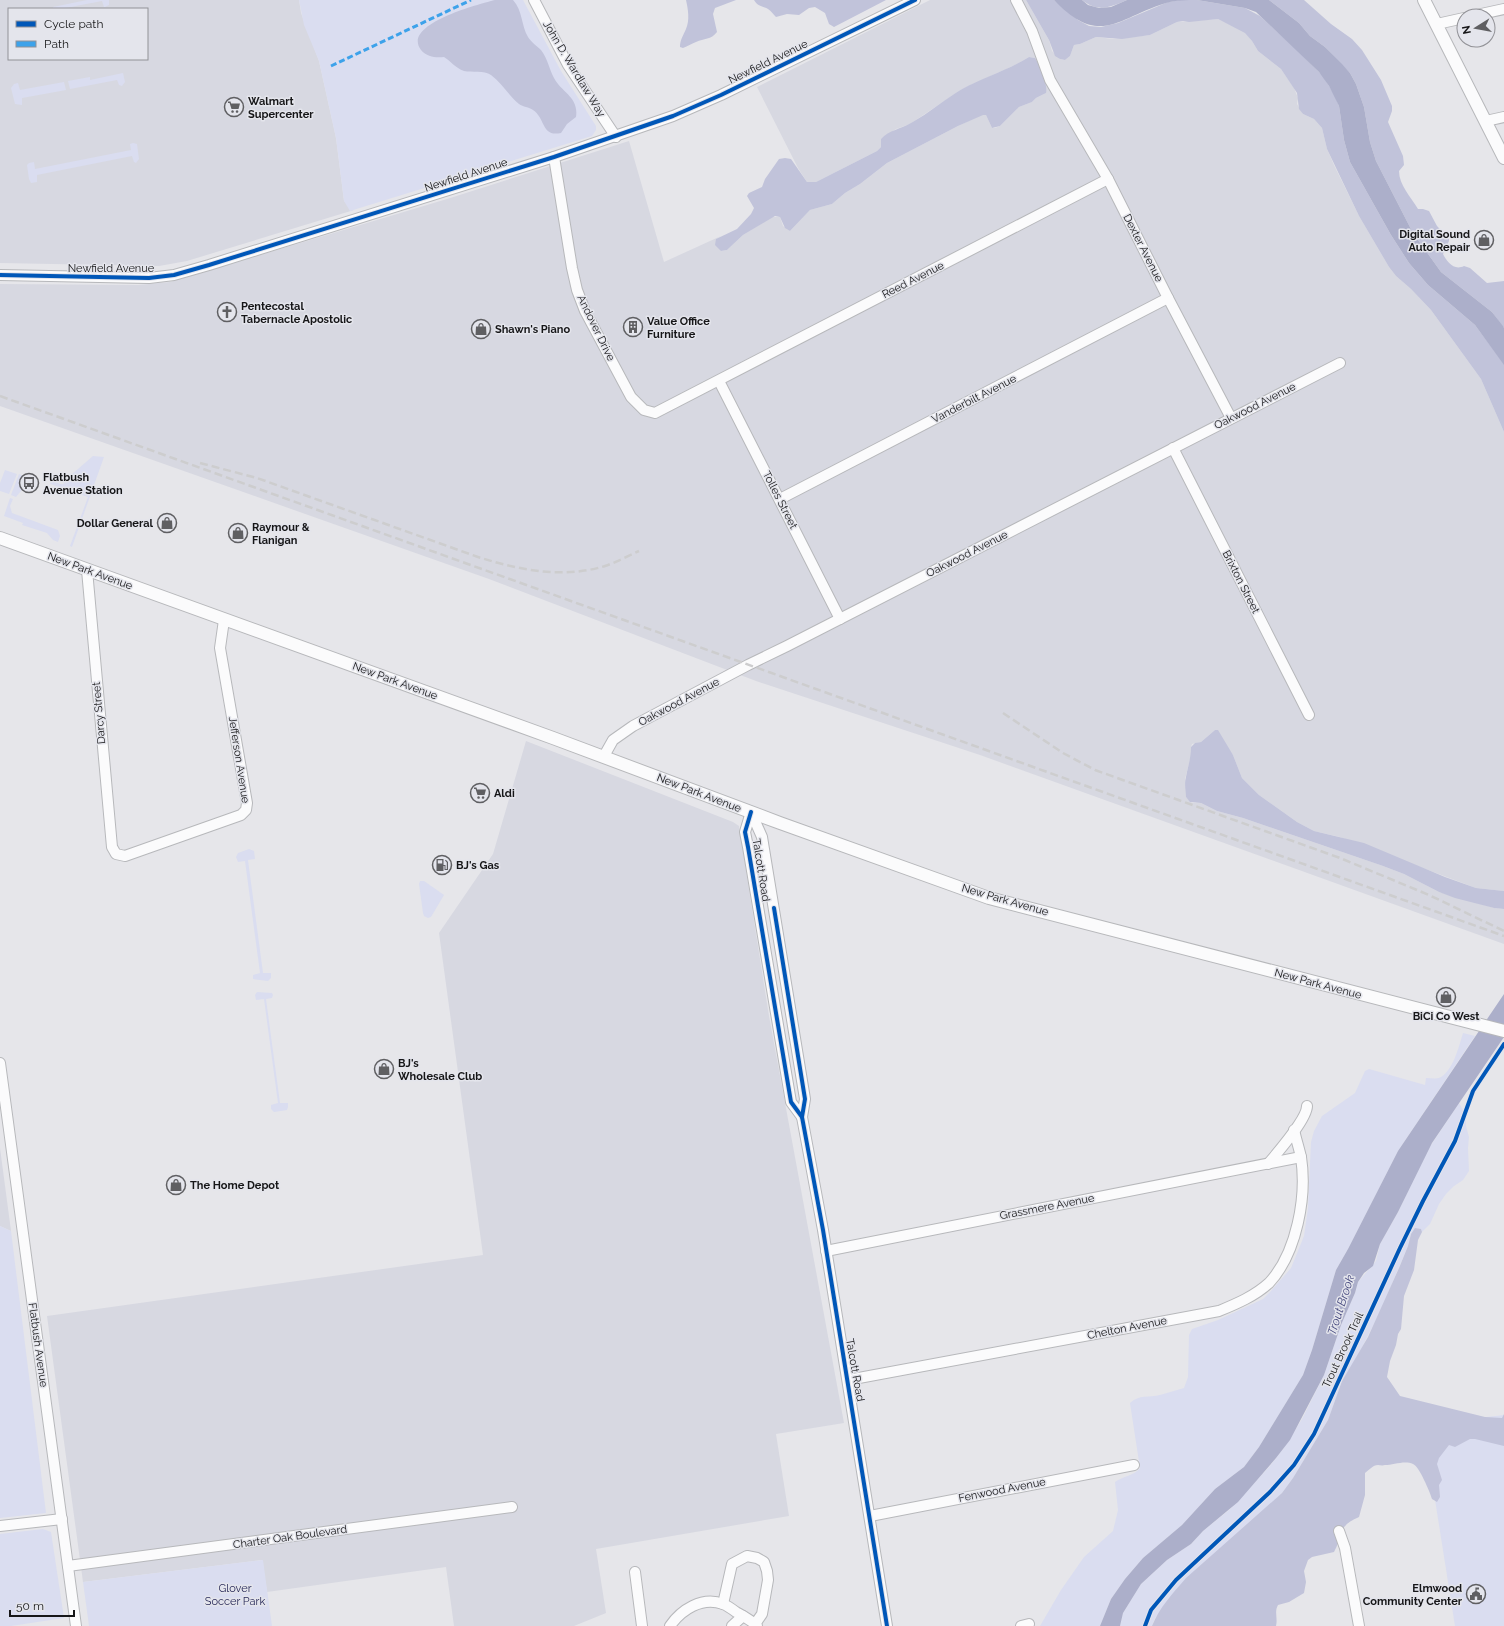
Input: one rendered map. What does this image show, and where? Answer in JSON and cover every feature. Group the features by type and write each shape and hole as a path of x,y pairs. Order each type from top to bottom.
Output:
{"main road":[{"path":"1424,0 1504,158"},
{"name":"New Park Avenue","path":"0,538 604,756 751,812 989,898 1504,1031"}],"street":[{"name":"John D. Wardlaw Way","path":"534,0 568,65 616,137"},
{"name":"Newfield Avenue","path":"0,275 135,278 174,275 336,226 616,137 673,116 721,95 915,0"},
{"name":"Dexter Avenue","path":"1016,0 1032,31 1050,80 1108,179 1231,418"},
{"path":"1437,24 1456,20"},
{"path":"1486,121 1504,117"},
{"name":"Andover Drive","path":"554,156 577,290 585,311 631,397 644,410 655,412 719,381"},
{"name":"Reed Avenue","path":"719,381 1108,179"},
{"name":"Vanderbilt Avenue","path":"780,499 1168,298"},
{"name":"Oakwood Avenue","path":"604,756 613,740 633,726 748,665 1340,363"},
{"name":"Tolles Street","path":"719,381 840,619"},
{"name":"Brixton Street","path":"1173,448 1310,715"},
{"name":"Darcy Street","path":"87,570 112,847 116,854"},
{"name":"Jefferson Avenue","path":"116,854 125,856 241,815 246,810 247,803 220,648 224,620"},
{"name":"Talcott Road","path":"751,812 762,837 805,1099 802,1118 848,1380 887,1626"},
{"name":"Talcott Road","path":"751,812 745,832 782,1056 791,1102 802,1118"},
{"path":"766,957 781,955"},
{"path":"782,1056 797,1054"},
{"name":"Flatbush Avenue","path":"0,1064 76,1626"},
{"path":"1268,1164 1303,1120 1307,1106"},
{"path":"1294,1130 1301,1157"},
{"name":"Grassmere Avenue","path":"826,1251 1301,1157"},
{"name":"Chelton Avenue","path":"848,1380 1219,1311 1245,1300 1269,1283 1286,1258 1296,1232 1302,1197 1301,1157"},
{"name":"Fenwood Avenue","path":"870,1516 1134,1465"},
{"name":"Charter Oak Boulevard","path":"68,1566 512,1507"},
{"path":"0,1526 62,1519"},
{"path":"1339,1530 1345,1548 1359,1626"},
{"path":"670,1626 676,1617 687,1608 698,1604 711,1602 723,1604 756,1625 762,1614 768,1580 764,1562 757,1558 747,1556 732,1564 723,1604"},
{"path":"634,1572 642,1626"},
{"path":"732,1626 743,1616"}],"shaded area":[{"path":"0,0 299,0 301,13 319,61 336,138 344,201 354,210 187,261 159,266 0,263"},
{"path":"495,0 513,0 519,9 528,37 541,50 557,83 575,105 576,117 567,124 561,133 555,134 547,130 537,114 531,109 519,104 499,82 488,73 464,71 444,57 432,56 421,50 418,41 422,32 432,24 460,11"},
{"path":"686,0 736,0 715,8 713,14 717,32 715,35 683,48 680,47 688,18"},
{"path":"754,0 886,0 834,27 829,24 825,13 815,7 809,8 799,15 787,14 776,17 769,10 756,3"},
{"path":"930,0 1026,0 1049,40 1052,51 1060,59 1065,60 1070,56 1074,45 1096,37 1113,39 1150,35 1177,22 1218,19 1245,32 1258,51 1281,69 1294,88 1298,98 1297,104 1303,114 1314,119 1322,128 1327,149 1334,165 1359,216 1389,267 1396,276 1431,310 1481,379 1504,432 1504,891 1476,888 1340,837 1314,831 1297,822 1259,795 1242,778 1233,755 1215,730 1201,742 1192,744 1191,756 1185,779 1186,797 1192,803 1201,803 1217,811 1243,818 1383,866 1404,874 1439,892 1494,908 1504,909 1504,944 980,755 756,681 489,579 0,406 0,284 138,285 170,282 447,199 629,141 664,262 721,236 716,239 721,251 727,250 743,235 772,217 780,217 783,226 790,231 810,210 832,204 887,163 983,114 986,115 992,128 1000,126 1019,107 1032,102 1036,98 1046,93 1045,81 1041,68 1035,58 1029,57 962,89 910,124 896,129 881,139 881,147 877,151 816,182 807,182 798,168 757,87"},
{"path":"1026,0 1054,0 1078,20 1089,26 1101,27 1118,23 1168,2 1180,0 1197,0 1245,8 1260,16 1323,76 1339,106 1344,140 1350,162 1391,235 1409,263 1428,285 1475,325 1504,364 1504,432 1481,379 1431,310 1396,276 1389,267 1359,216 1327,149 1322,128 1314,119 1303,114 1299,109 1297,93 1281,69 1258,51 1245,33 1218,19 1189,22 1183,21 1177,22 1150,35 1122,39 1096,37 1074,45 1070,56 1065,60 1055,56 1049,40"},
{"path":"1082,0 1127,0 1110,7 1099,8"},
{"path":"1269,0 1304,0 1331,24 1352,39 1362,50 1381,80 1392,106 1392,111 1388,122 1403,156 1404,165 1399,171 1403,186 1418,209 1429,211 1437,226 1449,239 1443,254 1451,265 1454,267 1464,266 1470,268 1487,283 1504,281 1504,328 1492,312 1441,272 1413,233 1376,161 1370,142 1364,107 1356,84 1350,73 1325,47 1310,36 1299,23"},
{"path":"1029,57 1035,58 1039,65 1045,80 1046,93 1036,98 1032,102 1019,107 1000,126 992,128 986,115 983,115 958,126 887,163 832,204 810,210 790,231 785,228 780,217 775,216 743,235 727,250 721,251 715,245 716,239 737,229 751,214 754,208 747,196 749,193 762,187 765,179 779,159 791,159 807,182 816,182 877,151 881,147 881,139 884,136 918,119 962,89 1013,66"},
{"path":"1215,730 1218,730 1233,755 1242,778 1259,795 1297,822 1314,831 1364,843 1445,877 1476,888 1504,891 1504,909 1494,908 1455,898 1439,892 1404,874 1383,866 1243,818 1217,811 1201,803 1190,802 1186,797 1185,782 1191,747 1195,743 1201,742"},
{"path":"526,741 733,822 739,826 769,1016 844,1423 776,1434 789,1516 596,1549 606,1613 574,1626 454,1626 446,1567 267,1592 262,1560 83,1582 47,1316 483,1255 439,933 493,854"},
{"path":"0,1148 11,1231 0,1226"},
{"path":"1415,1228 1421,1229 1422,1232 1418,1240 1414,1270 1404,1296 1401,1329 1398,1334 1396,1345 1390,1361 1387,1377 1400,1396 1485,1417 1502,1418 1504,1414 1504,1446 1475,1439 1470,1439 1455,1447 1449,1445 1439,1458 1437,1464 1442,1480 1439,1485 1440,1497 1437,1502 1432,1499 1427,1485 1413,1464 1403,1463 1376,1465 1371,1468 1365,1473 1365,1495 1359,1517 1347,1524 1344,1528 1334,1552 1312,1557 1308,1560 1304,1571 1306,1582 1304,1593 1289,1602 1278,1605 1276,1610 1276,1626 1152,1626 1162,1607 1186,1578 1282,1493 1293,1478 1328,1420 1342,1381 1368,1337 1399,1268 1411,1234"}],"green space":[{"path":"87,0 109,0 109,5 105,7 102,1 65,8 53,7"},
{"path":"299,0 523,0 561,71 596,126 596,130 592,136 350,211 344,201 336,138 319,61 304,25"},
{"path":"123,73 125,82 122,86 119,85 117,80 70,89 68,81 90,77 90,80"},
{"path":"64,82 66,90 22,98 22,105 15,104 11,88 14,84 18,83 20,90"},
{"path":"130,144 137,144 139,159 136,163 134,162 132,156 37,175 37,182 31,183 29,179 27,165 29,163 34,162 35,169 131,150"},
{"path":"93,456 104,457 72,547 70,546 88,497 50,484 51,481 64,484 63,482"},
{"path":"5,470 17,474 9,494 0,491 0,483"},
{"path":"19,474 26,477 21,491 16,497 11,495"},
{"path":"10,498 13,499 10,506 12,513 58,530 60,536 58,542 53,540 47,533 22,525 23,523 4,516"},
{"path":"249,849 254,851 255,859 248,860 263,973 271,973 271,978 268,981 253,979 253,975 260,973 245,861 238,862 236,857 238,853"},
{"path":"420,881 424,881 444,895 431,917 428,918 424,916 423,913 419,884"},
{"path":"257,992 272,993 273,995 272,998 266,999 280,1103 288,1103 287,1110 274,1112 271,1109 271,1105 278,1103 264,999 256,1000 255,995"},
{"path":"1463,1033 1475,1036 1398,1151 1336,1270 1303,1375 1259,1447 1244,1467 1215,1489 1182,1525 1143,1558 1125,1579 1111,1599 1100,1626 1040,1626 1061,1590 1084,1557 1113,1531 1118,1510 1115,1482 1135,1473 1140,1468 1130,1403 1137,1398 1156,1396 1184,1388 1188,1377 1189,1335 1192,1329 1218,1320 1263,1299 1291,1268 1304,1236 1308,1208 1311,1142 1314,1131 1322,1116 1355,1093 1365,1071 1369,1069 1425,1085 1426,1078 1439,1078 1444,1075 1452,1065"},
{"path":"1459,1103 1466,1115 1466,1126 1469,1137 1469,1171 1463,1180 1446,1194 1439,1204 1430,1224 1422,1232 1421,1229 1411,1234 1408,1246 1379,1314 1355,1361 1342,1381 1328,1420 1293,1478 1282,1493 1155,1618 1152,1626 1120,1626 1123,1613 1141,1584 1167,1560 1191,1544 1203,1531 1229,1510 1269,1467 1283,1449 1302,1419 1324,1375 1341,1325 1355,1293 1358,1282 1376,1261 1380,1244 1398,1212 1429,1148"},
{"path":"0,1226 11,1231 46,1513 0,1518"},
{"path":"1504,1415 1504,1626 1455,1626 1423,1424"},
{"path":"43,1529 51,1532 64,1618 11,1626 0,1626 0,1534"},
{"name":"Glover Soccer Park","path":"263,1560 272,1626 89,1626 83,1582"}],"water":[{"path":"1054,0 1082,0 1088,5 1099,8 1111,7 1127,0 1182,0 1170,2 1149,9 1109,25 1097,26 1084,23 1070,15"},
{"path":"1197,0 1269,0 1299,23 1310,36 1325,47 1350,73 1356,84 1364,107 1370,142 1376,161 1413,233 1441,272 1492,312 1503,326 1504,365 1475,325 1428,285 1409,263 1391,235 1350,162 1344,140 1339,106 1329,86 1319,72 1256,12 1245,8"},
{"name":"Trout Brook","path":"1504,994 1504,1037 1432,1143 1398,1212 1380,1244 1373,1266 1364,1273 1358,1282 1355,1293 1341,1325 1324,1375 1290,1440 1238,1502 1203,1531 1191,1544 1167,1560 1141,1584 1123,1613 1120,1626 1100,1626 1111,1599 1125,1579 1143,1558 1182,1525 1215,1489 1244,1467 1259,1447 1303,1375 1336,1270 1398,1151"}],"railway":[{"path":"0,396 1504,936"},
{"path":"200,463 257,478 478,557 509,566 541,571 573,572 605,566 639,551"},
{"path":"1003,713 1063,753 1095,770 1340,858 1429,895 1504,931"}],"marked path":[{"path":"331,66 471,0"}],"cycle path":[{"path":"0,275 149,278 174,275 209,265 554,157 673,116 721,95 915,0"},
{"path":"751,812 745,832 791,1102 802,1117"},
{"path":"774,908 805,1099 802,1117 823,1230 887,1626"},
{"name":"Trout Brook Trail","path":"1145,1626 1151,1610 1176,1580 1270,1492 1294,1465 1314,1434 1400,1248 1455,1141 1473,1091 1504,1044"}],"place":[{"name":"Walmart Supercenter","path":"234,107"},
{"name":"Digital Sound Auto Repair","path":"1484,240"},
{"name":"Pentecostal Tabernacle Apostolic","path":"227,312"},
{"name":"Value Office Furniture","path":"633,327"},
{"name":"Shawn's Piano","path":"481,329"},
{"name":"Flatbush Avenue Station","path":"29,483"},
{"name":"Dollar General","path":"167,523"},
{"name":"Raymour & Flanigan","path":"238,533"},
{"name":"Aldi","path":"480,793"},
{"name":"BJ's Gas","path":"442,865"},
{"name":"BiCi Co West","path":"1446,997"},
{"name":"BJ's Wholesale Club","path":"384,1069"},
{"name":"The Home Depot","path":"176,1185"},
{"name":"Elmwood Community Center","path":"1476,1594"}]}
